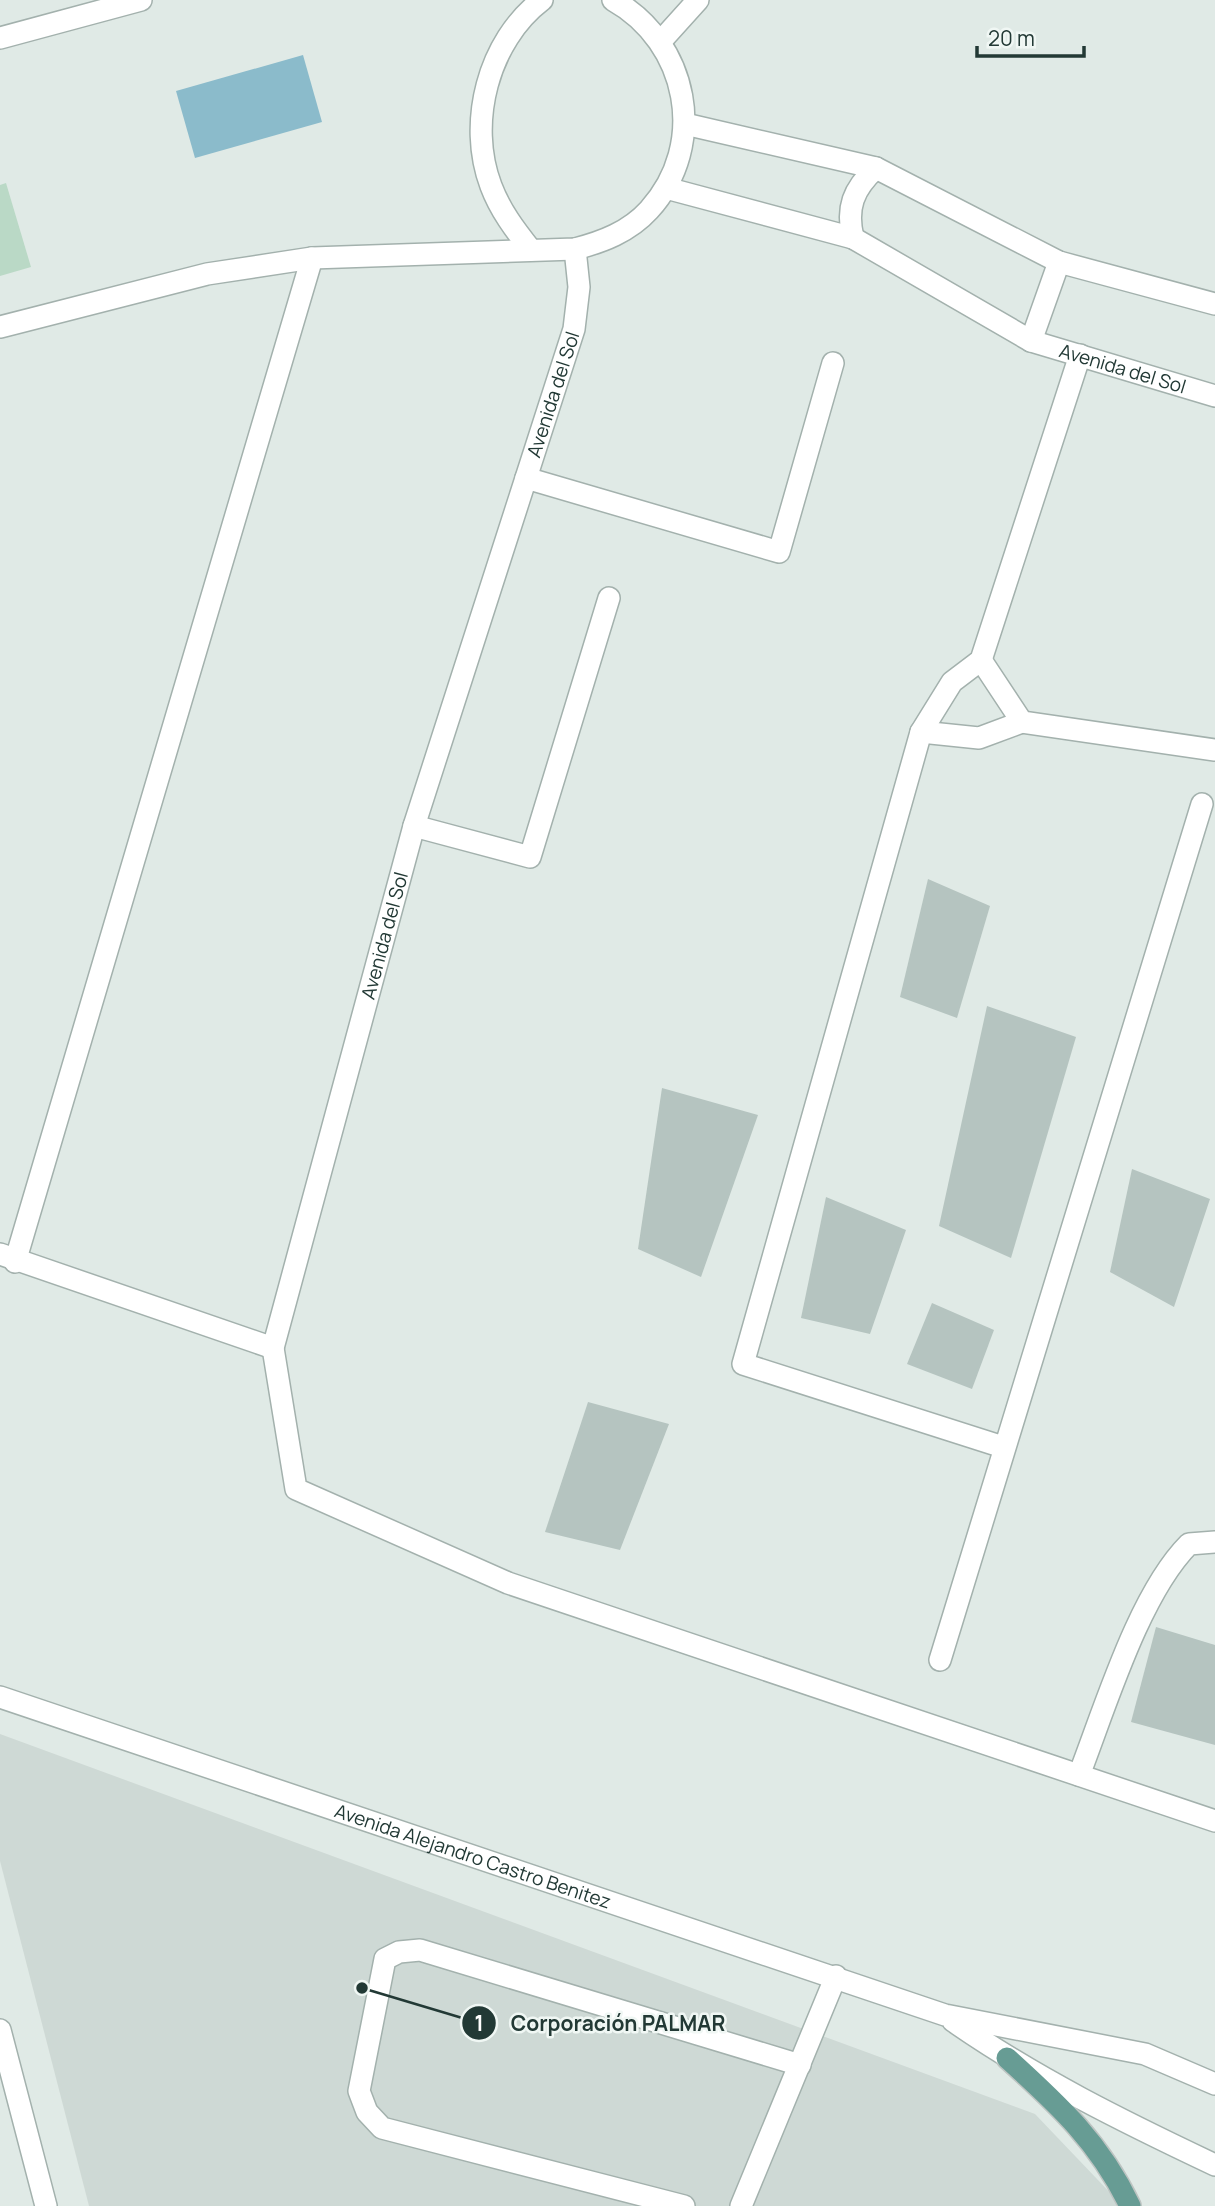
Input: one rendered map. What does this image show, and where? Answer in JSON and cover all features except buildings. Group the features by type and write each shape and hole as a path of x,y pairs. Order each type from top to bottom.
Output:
{"main road":[{"path":"1007,2058 1058,2104 1091,2139 1117,2178 1130,2206"}],"street":[{"path":"0,38 140,0"},
{"path":"531,250 507,220 490,185 482,147 482,109 491,72 508,37 541,0"},
{"path":"1,329 207,274 312,258 575,249 602,242 627,229 649,211 666,188 680,158 685,124 680,80 661,41 634,12 613,0"},
{"path":"661,41 698,0"},
{"path":"685,124 876,168 1059,262 1215,304"},
{"path":"853,238 849,219 852,199 861,181 876,168"},
{"name":"Avenida del Sol","path":"666,188 853,238 1031,341 1215,396"},
{"name":"Avenida del Sol","path":"273,1348 414,826 574,329 579,287 575,249"},
{"path":"312,258 8,1258 273,1348 296,1489 508,1583 1215,1821"},
{"path":"1031,341 1059,262"},
{"path":"1003,1447 743,1364 921,732 952,682 981,660 1080,355"},
{"path":"526,478 779,552 833,363"},
{"path":"414,826 530,857 609,598"},
{"path":"981,660 1022,722"},
{"path":"921,732 979,738 1022,722 1215,750"},
{"path":"940,1660 1202,804"},
{"path":"1079,1775 1127,1651 1169,1564 1189,1544 1215,1542"},
{"name":"Avenida Alejandro Castro Benitez","path":"0,1697 946,2015 1145,2054 1215,2084"},
{"path":"684,2206 382,2128 367,2112 359,2091 385,1959 399,1952 420,1950 800,2065"},
{"path":"741,2206 836,1976"},
{"name":"Avenida Alejandro Castro Benitez","path":"946,2015 1007,2058 1122,2121 1215,2165"},
{"path":"0,2030 46,2206"}],"shaded area":[{"path":"0,1734 1035,2114 1118,2201 1116,2206 89,2206 0,1861"}],"green space":[{"path":"6,183 31,267 0,276 0,185"}],"water":[{"path":"303,55 322,122 195,158 176,91"}],"place":[{"name":"Corporación PALMAR","path":"362,1988"}]}
